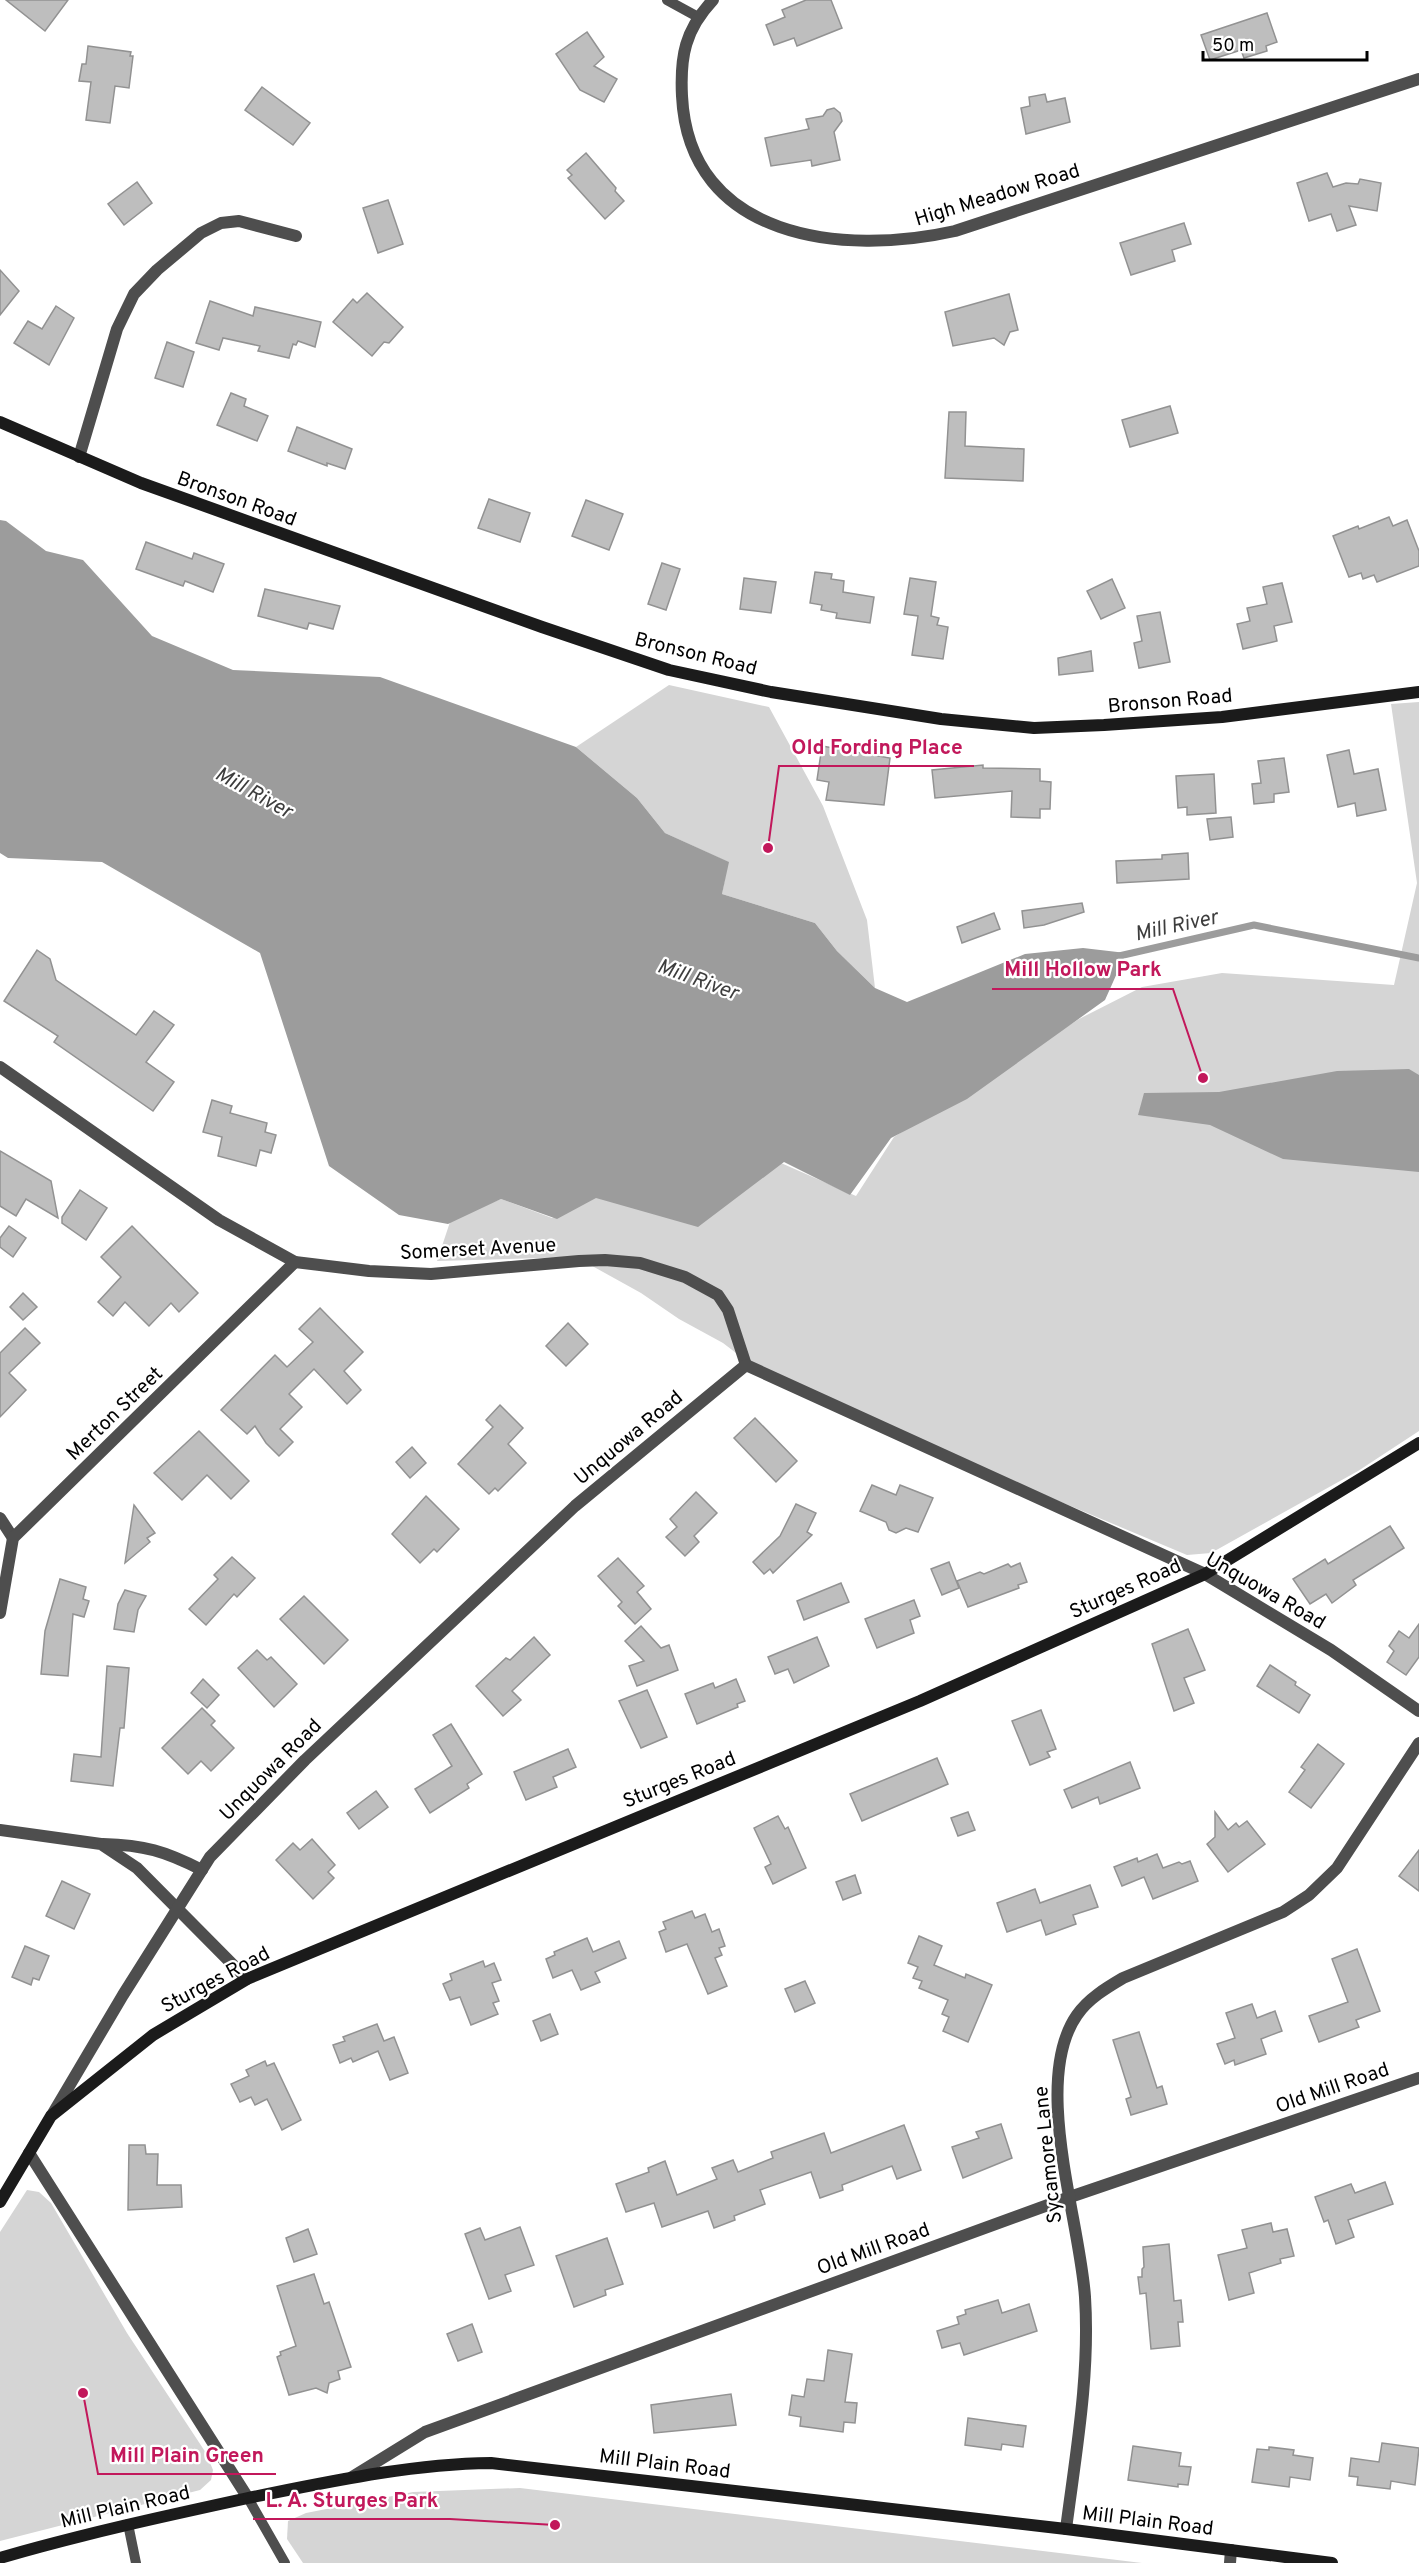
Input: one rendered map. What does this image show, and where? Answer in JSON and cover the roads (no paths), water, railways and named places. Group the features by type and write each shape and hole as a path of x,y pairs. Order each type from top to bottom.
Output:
{"main road":[{"name":"Bronson Road","path":"0,422 79,457 229,516 542,627 669,670 771,692 940,719 1034,728 1104,726 1222,717 1419,692"},
{"name":"Sturges Road","path":"0,2202 51,2116 153,2035 247,1978 920,1701 1205,1574 1419,1443"},
{"name":"Mill Plain Road","path":"9,2559 128,2524 248,2498 422,2467 491,2463 1066,2529 1231,2557 1332,2563"}],"street":[{"name":"High Meadow Road","path":"713,0 698,17 689,35 681,76 688,136 706,175 735,204 770,224 805,234 852,241 900,241 955,231 1419,79"},
{"path":"79,457 117,329 134,294 156,270 201,233 221,223 238,221 296,236"},
{"name":"Somerset Avenue","path":"0,1067 219,1220 295,1262 369,1271 431,1274 605,1260 648,1265 685,1277 718,1295 728,1310 746,1365"},
{"name":"Merton Street","path":"13,1538 295,1262"},
{"name":"Unquowa Road","path":"51,2116 210,1857 305,1760 575,1506 746,1365 1205,1574 1331,1650 1419,1711"},
{"path":"0,1518 13,1538 0,1613"},
{"name":"Sycamore Lane","path":"1066,2529 1081,2417 1086,2352 1085,2296 1061,2144 1058,2068 1061,2050 1077,2014 1099,1992 1123,1978 1282,1911 1309,1895 1337,1868 1419,1743"},
{"path":"0,1830 101,1844 138,1845 163,1852 202,1870"},
{"path":"101,1844 137,1868 247,1978"},
{"name":"Old Mill Road","path":"351,2478 425,2432 1070,2197 1419,2078"},
{"path":"29,2152 248,2498"}],"lane":[{"path":"667,0 698,17"},
{"path":"248,2498 285,2563"},
{"path":"128,2524 136,2563"}],"water":[{"path":"0,520 6,521 46,551 83,560 152,636 233,670 380,677 576,747 637,798 665,833 729,862 722,894 815,923 837,951 875,988 907,1002 1025,954 1083,948 1126,953 1105,1000 967,1099 891,1138 850,1195 784,1162 698,1227 596,1198 557,1219 501,1199 448,1224 399,1215 329,1166 260,953 102,862 8,858 0,853"},
{"path":"1409,1069 1419,1075 1419,1172 1283,1159 1210,1125 1138,1115 1144,1093 1219,1092 1337,1071"}],"waterway":[{"name":"Mill River","path":"1119,956 1254,925 1419,958"}],"place":[{"name":"Old Fording Place","path":"768,848"},
{"name":"Mill Hollow Park","path":"1203,1078"},
{"name":"Mill Plain Green","path":"83,2393"},
{"name":"L. A. Sturges Park","path":"555,2525"}]}
